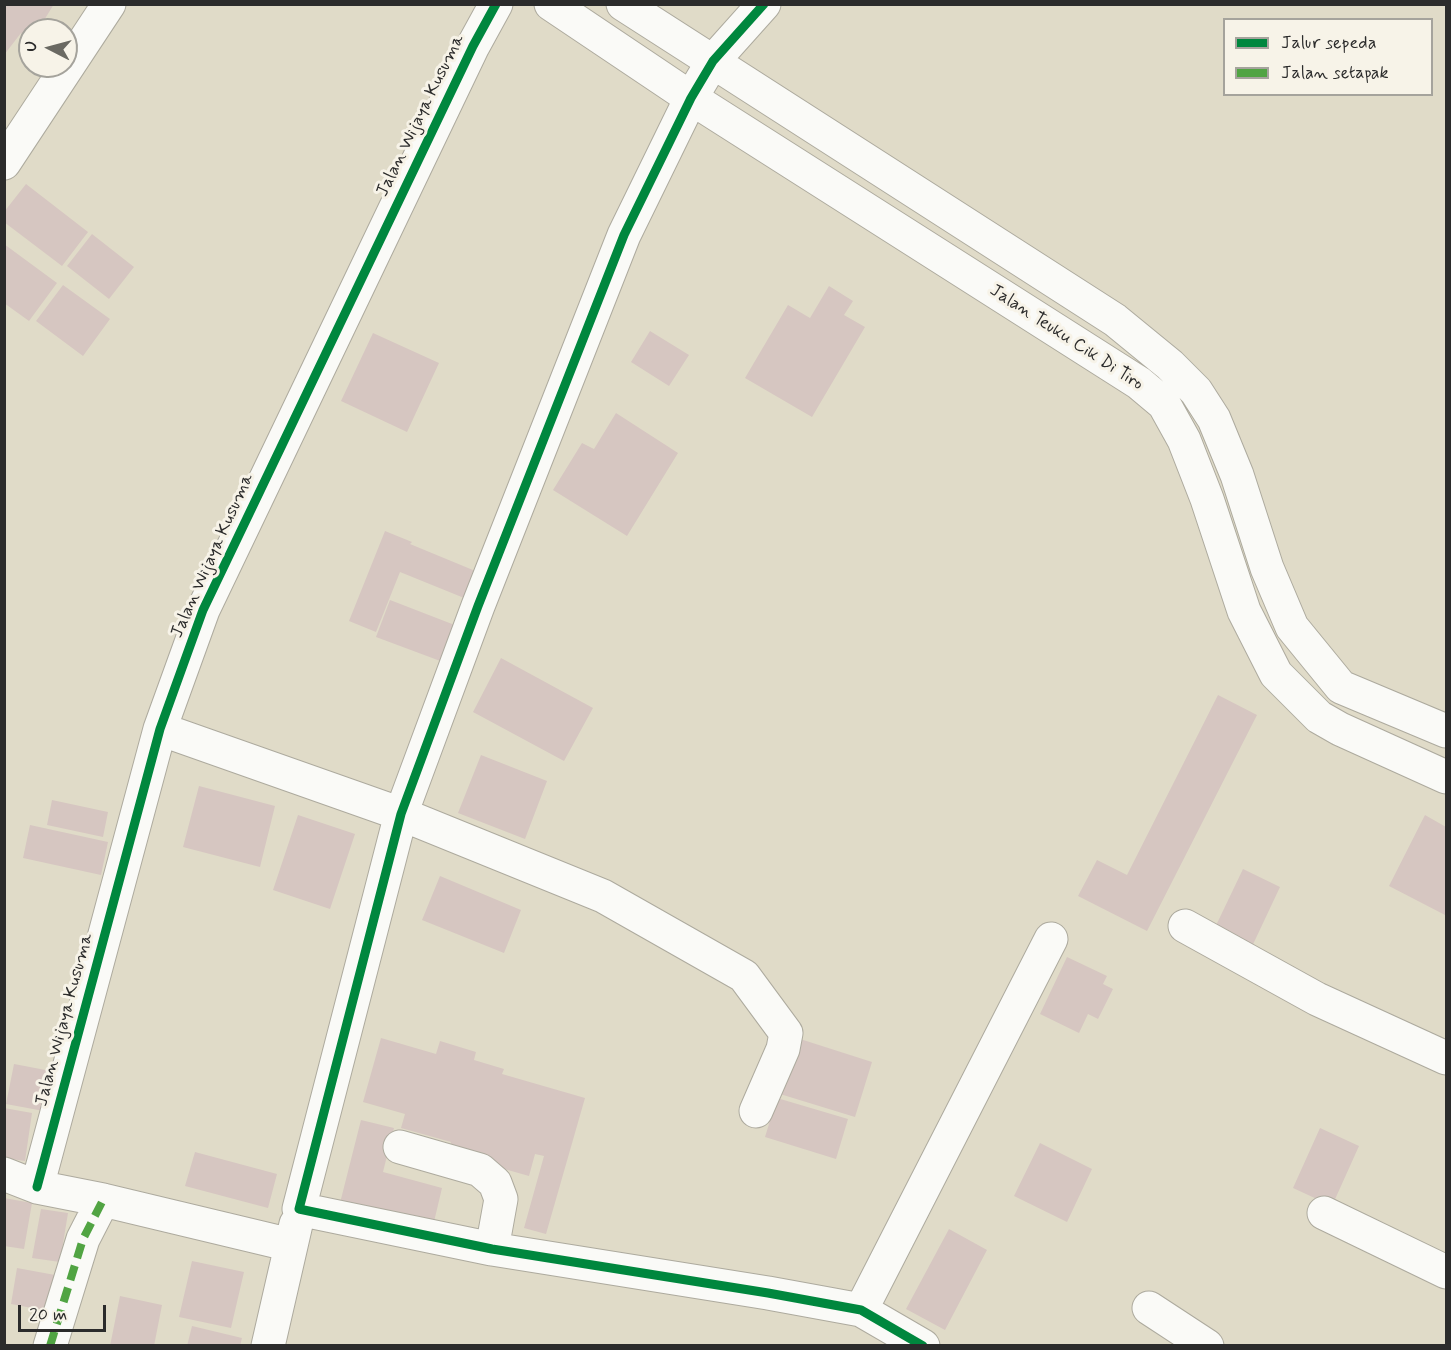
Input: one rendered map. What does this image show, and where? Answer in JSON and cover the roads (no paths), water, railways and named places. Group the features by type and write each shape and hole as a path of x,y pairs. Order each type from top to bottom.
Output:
{"street":[{"path":"4,163 109,4"},
{"name":"Jalan Wijaya Kusuma","path":"37,1187 160,729 203,610 458,77 496,4"},
{"name":"Jalan Teuku Cik Di Tiro","path":"551,4 691,98 1139,383 1164,404 1184,440 1207,499 1244,611 1276,674 1319,717 1340,729 1446,777"},
{"name":"Jalan Teuku Cik Di Tiro","path":"623,4 1115,320 1170,366 1196,392 1214,419 1237,475 1267,568 1292,627 1341,687 1446,731"},
{"path":"268,1346 299,1209 401,814 478,606 624,236 691,98 713,61 764,4"},
{"path":"1184,440 1214,419"},
{"path":"1319,717 1341,687"},
{"path":"160,729 401,814 603,896 744,976 786,1033 783,1049 756,1111"},
{"path":"1185,926 1317,999 1446,1058"},
{"path":"861,1310 1051,939"},
{"path":"400,1147 480,1170 495,1183 501,1199 492,1249"},
{"path":"4,1174 37,1187 103,1200 291,1245"},
{"path":"50,1346 83,1239 103,1200"},
{"path":"299,1209 492,1249 861,1310 923,1346"},
{"path":"1324,1214 1446,1272"},
{"path":"1149,1308 1208,1346"}]}
